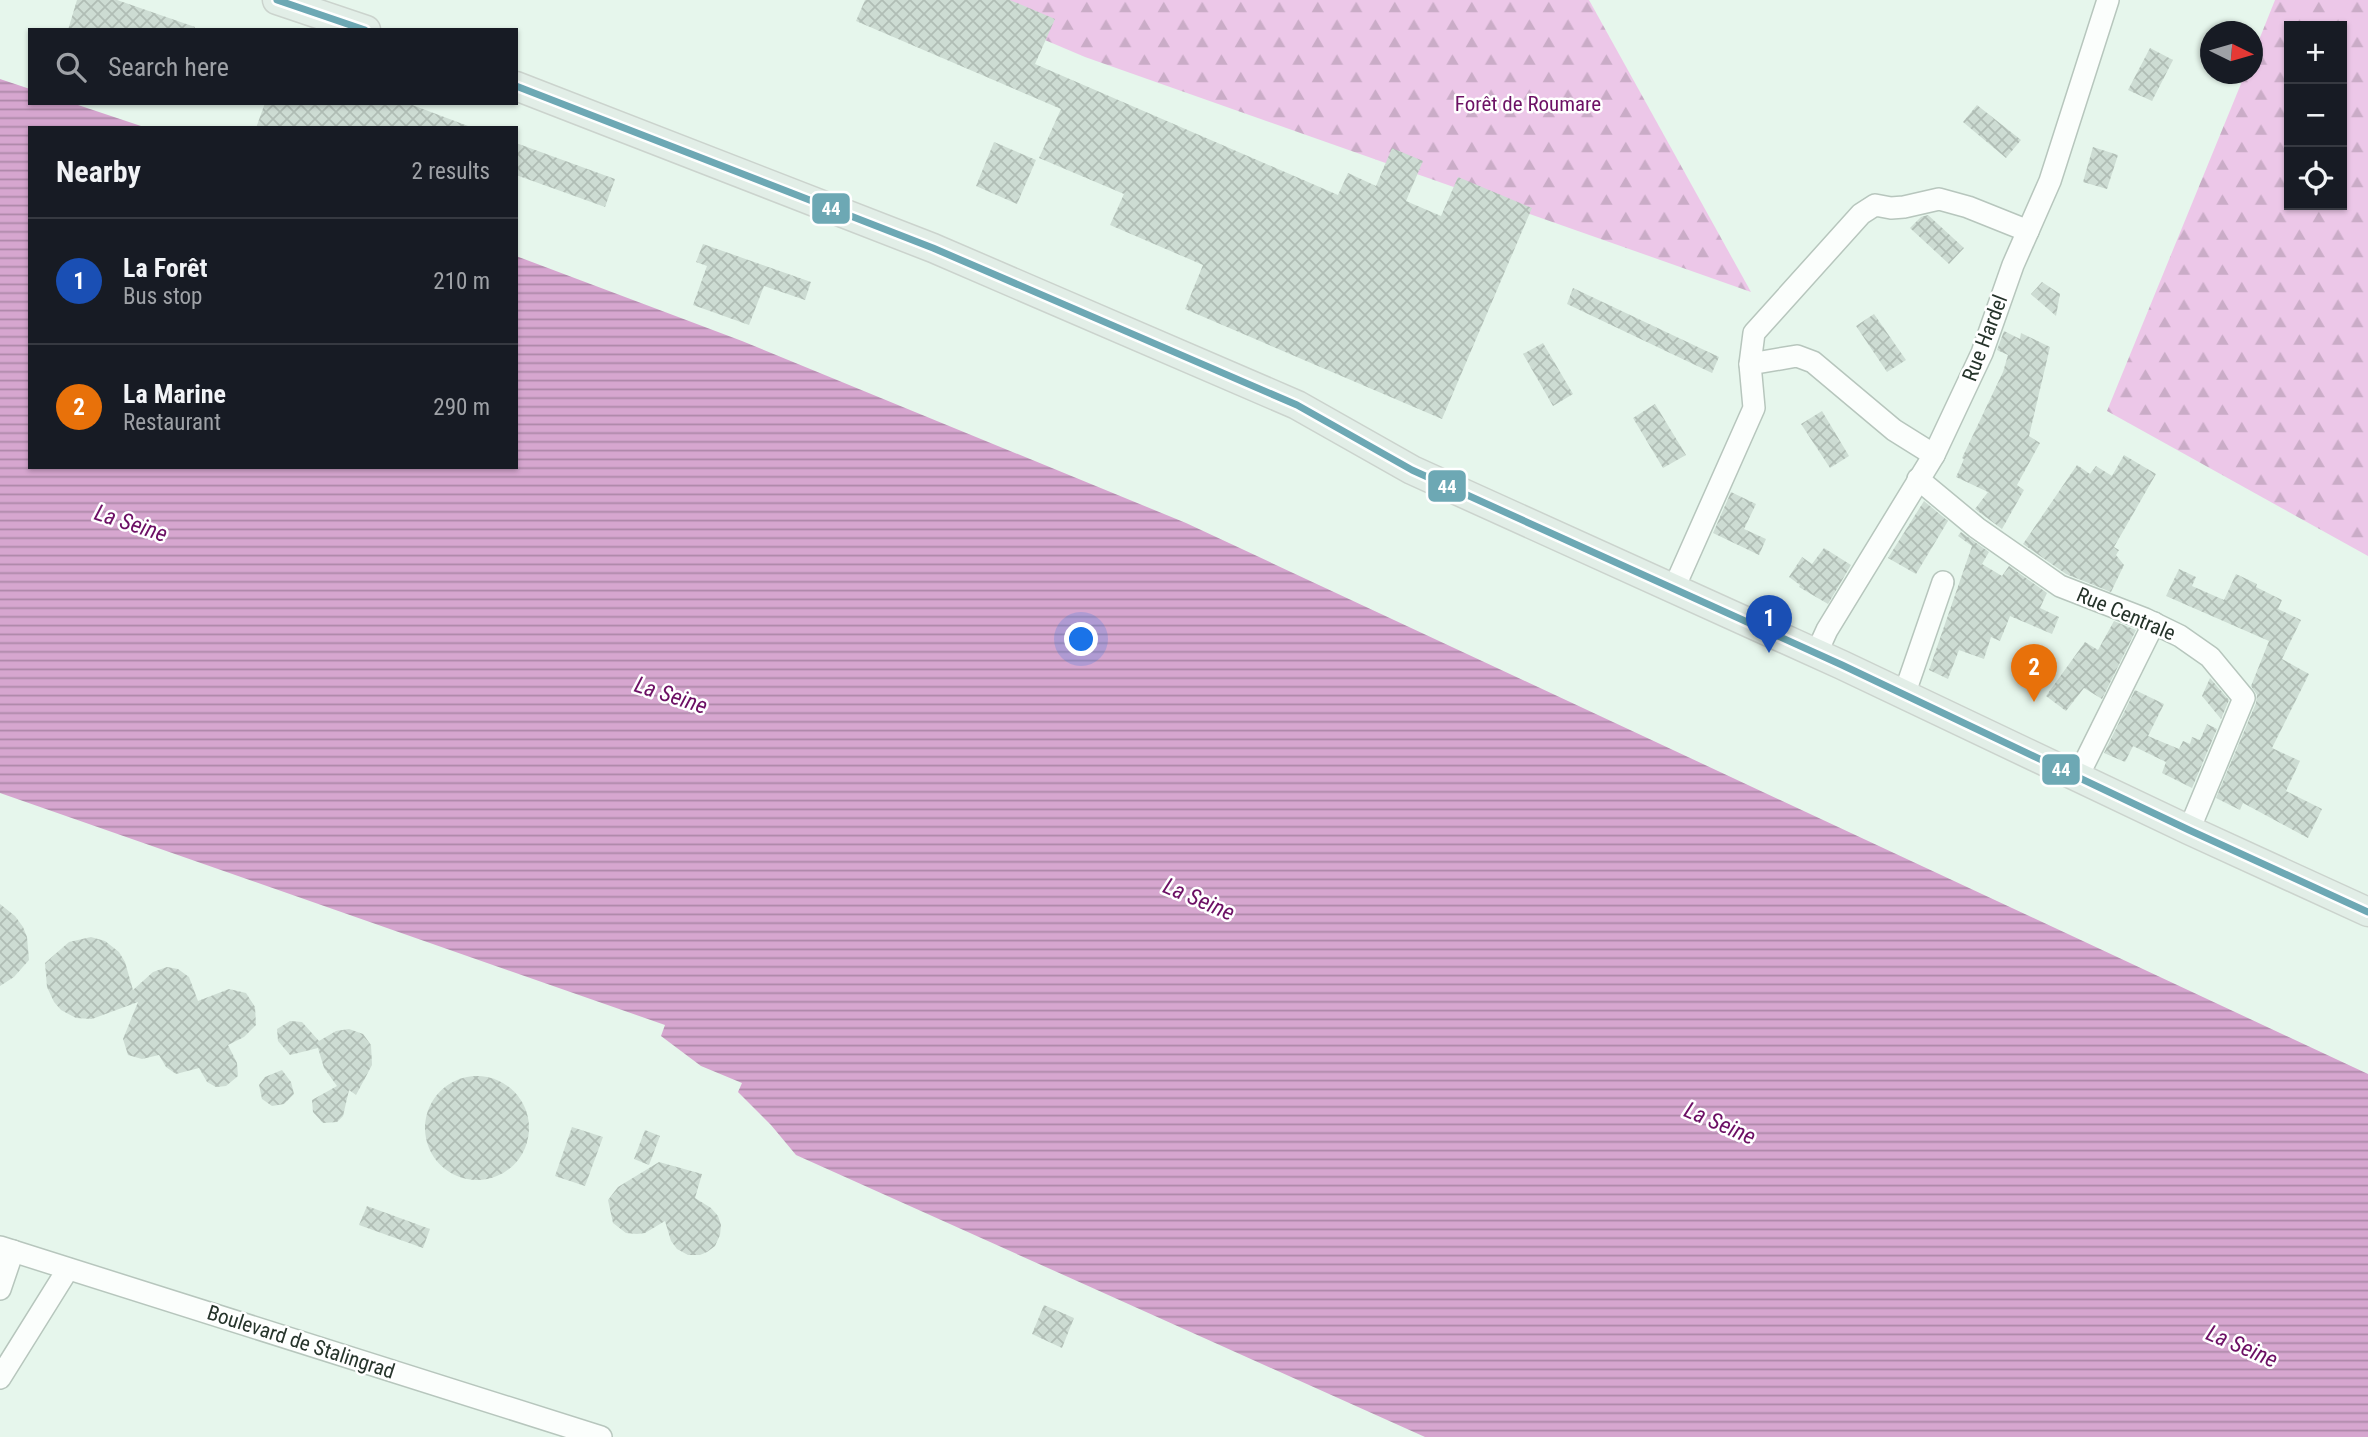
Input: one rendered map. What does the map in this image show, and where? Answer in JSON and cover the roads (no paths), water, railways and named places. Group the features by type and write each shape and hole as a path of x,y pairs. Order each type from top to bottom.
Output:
{"main road":[{"path":"277,0 360,28"},
{"path":"518,87 933,247 1297,405 1412,470 1674,588 2368,912"}],"street":[{"name":"Rue Hardel","path":"1816,654 1934,455 1982,354 2013,265 2050,181 2108,0"},
{"path":"1674,588 1754,408 1749,364 1754,333 1861,214 1875,205 1904,207 1939,199 1968,207 2028,231"},
{"path":"1749,364 1797,356 1813,362 1894,430 1934,455"},
{"name":"Rue Centrale","path":"1918,479 1977,528 2060,586 2180,636 2210,657 2244,698 2189,830"},
{"path":"1904,695 1943,582"},
{"path":"2078,776 2154,623"},
{"path":"0,1289 7,1249"},
{"name":"Boulevard de Stalingrad","path":"7,1249 601,1437"},
{"path":"0,1378 68,1269"}],"water":[{"name":"La Seine","path":"0,79 28,88 28,105 78,105 141,126 28,126 28,469 518,469 518,257 742,341 1186,523 2368,1074 2368,1437 1425,1437 796,1155 738,1092 742,1083 701,1066 661,1036 665,1025 0,793"}],"place":[{"name":"La Forêt","path":"1769,653"},
{"name":"La Marine","path":"2034,702"}],"park label":[{"name":"Forêt de Roumare","path":"1528,104"}]}
